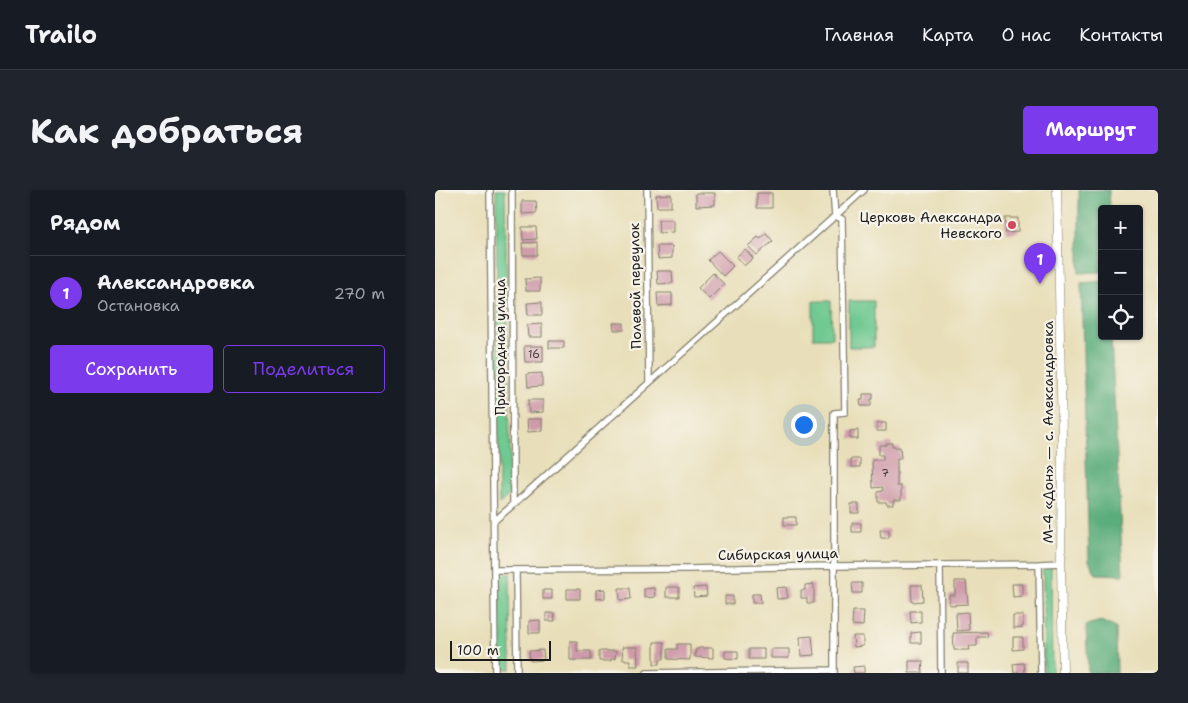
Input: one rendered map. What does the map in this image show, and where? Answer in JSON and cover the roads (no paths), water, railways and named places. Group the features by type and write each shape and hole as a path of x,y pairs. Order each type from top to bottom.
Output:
{"main road":[{"name":"М-4 «Дон» — с. Александровка","path":"1057,190 1062,435 1061,563 1063,673"}],"street":[{"path":"490,190 495,673"},
{"name":"Пригородная улица","path":"512,190 513,505"},
{"name":"Полевой переулок","path":"647,190 649,382"},
{"path":"833,190 835,216"},
{"path":"494,521 864,190"},
{"path":"647,673 834,671 834,412 845,412 842,219 835,216"},
{"name":"Сибирская улица","path":"494,570 1061,563"},
{"path":"1039,564 1041,673"},
{"path":"940,565 941,673"},
{"path":"516,570 517,673"}],"place":[{"name":"Церковь Александра Невского","path":"1012,225"},
{"name":"Александровка","path":"1040,284"}]}
